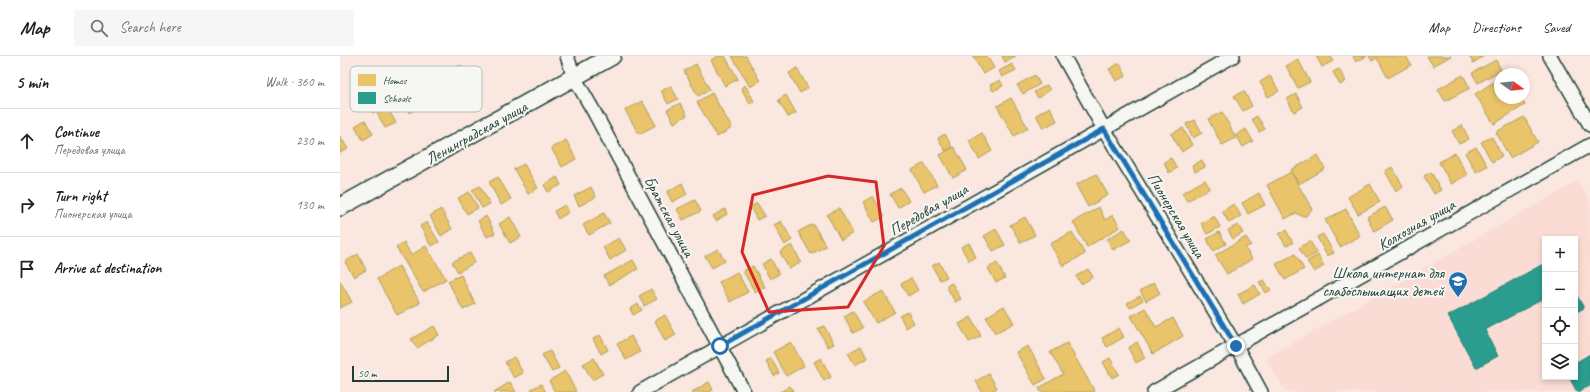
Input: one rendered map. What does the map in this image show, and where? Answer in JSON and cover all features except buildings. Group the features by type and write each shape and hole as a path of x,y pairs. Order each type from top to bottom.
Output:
{"street":[{"name":"Братская улица","path":"567,56 574,77 744,392"},
{"name":"Ленинградская улица","path":"340,207 612,56"},
{"name":"Пионерская улица","path":"1063,56 1104,129 1236,346 1261,392"},
{"name":"Передовая улица","path":"640,392 1233,56"},
{"path":"1550,56 1590,125"},
{"name":"Колхозная улица","path":"1154,392 1590,145"}],"highlighted area":[{"path":"828,176 876,182 884,246 848,307 769,312 742,252 753,195"}],"shaded area":[{"name":"Школа интернат для слабослышащих детей","path":"1578,181 1590,202 1590,392 1286,392 1266,358"}],"place":[{"name":"Школа интернат для слабослышащих детей","path":"1458,298"}],"route":[{"path":"720,346 1104,129 1236,346"}]}
